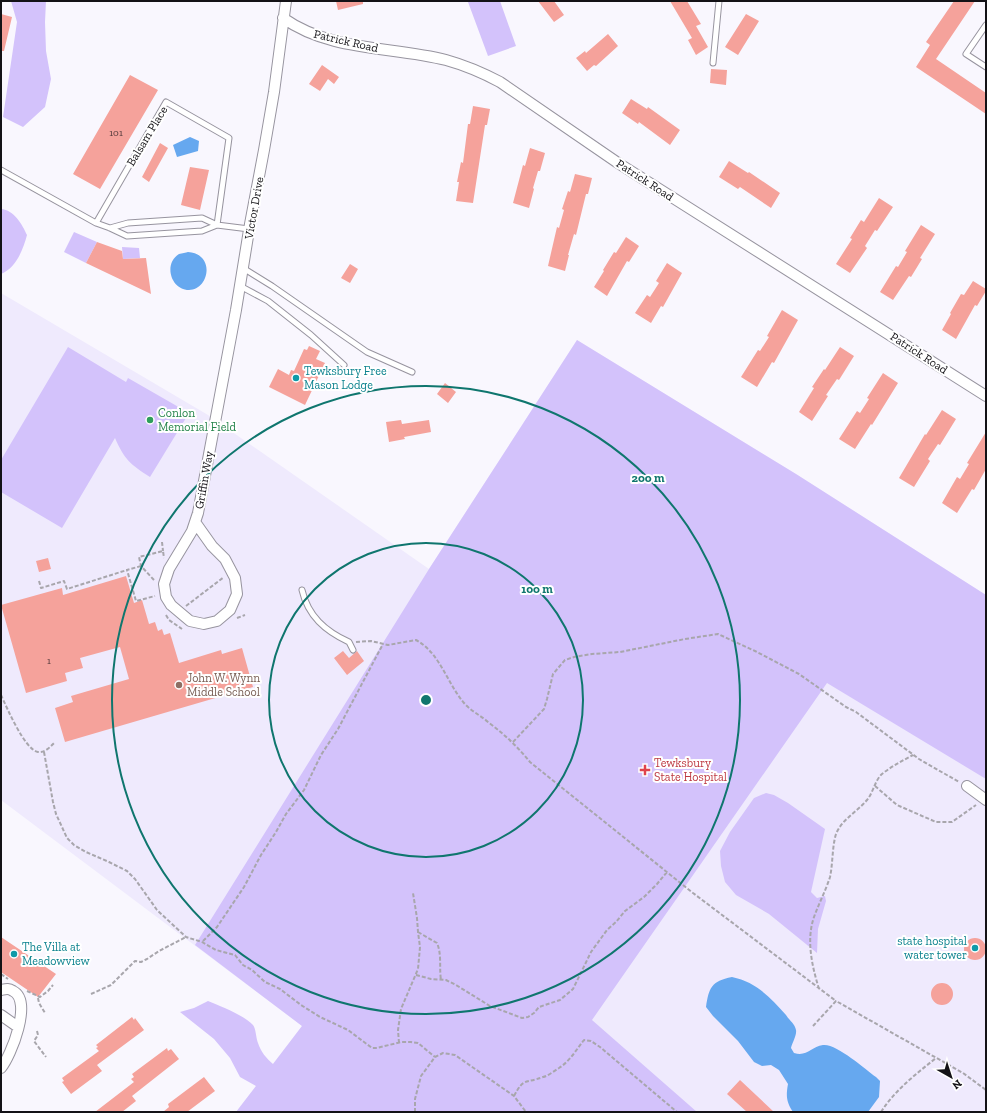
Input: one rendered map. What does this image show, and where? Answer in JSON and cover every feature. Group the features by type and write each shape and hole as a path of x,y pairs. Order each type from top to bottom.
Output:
{"street":[{"name":"Victor Drive","path":"217,415 274,92 286,1"},
{"name":"Patrick Road","path":"284,18 309,33 325,39 446,60 482,72 500,82 618,163 986,396"},
{"name":"Griffin Way","path":"195,522 212,546 225,559 235,578 236,594 230,610 217,621 204,624 190,621 178,612 166,597 164,584 170,569 192,531 195,522 217,415"},
{"path":"967,786 986,800"},
{"path":"1,990 6,988 15,991 19,998 20,1013 18,1027 11,1050 6,1062 1,1068"},
{"path":"1,1015 18,1027"}],"lane":[{"path":"713,63 719,1"},
{"path":"986,25 966,54 986,67"},
{"name":"Balsam Place","path":"96,223 166,102 229,138 217,225"},
{"path":"1,170 96,223 126,236 202,231 217,225"},
{"path":"110,228 128,223 202,218 217,225 249,229"},
{"path":"243,268 278,290 368,352 412,372"},
{"path":"240,286 268,301 344,365"},
{"path":"302,590 305,601 315,618 337,636 349,642 353,650"}],"path":[{"path":"162,542 163,551"},
{"path":"39,581 41,588 64,581 67,589 141,566"},
{"path":"127,570 136,601 155,596"},
{"path":"169,620 232,572"},
{"path":"513,742 544,709 553,674 565,660 574,657 620,652 718,634 798,674 846,707 856,712 914,755 967,786"},
{"path":"349,642 371,642 388,645 416,640 422,643 444,671 463,702 474,713 485,719 513,742 530,762 667,872 836,1001 963,1073 986,1090"},
{"path":"202,942 217,926 244,887 261,855 286,814 304,790 321,755 338,729 383,644"},
{"path":"1,695 21,734 30,747 37,752 44,752 54,743"},
{"path":"44,752 56,814 67,838 74,846 127,871 135,879 157,910 186,937 202,942 216,950 235,955 243,965 252,970 265,982 280,989 320,1017 348,1030 372,1048 411,1042 418,1043 435,1057"},
{"path":"819,989 813,964 810,929 830,877 836,834 848,817 866,802 880,776 887,770 914,755"},
{"path":"875,786 897,805 936,822 952,822 963,813 986,800"},
{"path":"416,975 446,980 490,1006 522,1018 528,1017 539,1008 560,1000 573,989 591,952 607,930 657,884 667,872"},
{"path":"399,1043 398,1030 401,1009 418,969 420,946 413,893"},
{"path":"418,932 437,943 440,950 441,980"},
{"path":"91,994 111,985 135,961 141,962 186,937"},
{"path":"38,998 44,995 53,985"},
{"path":"35,996 38,998 39,1003 45,1013"},
{"path":"813,1026 836,1001"},
{"path":"37,1031 38,1035 34,1041 46,1057"},
{"path":"514,1096 521,1084 525,1081 544,1077 560,1067 570,1058 584,1040 591,1041 600,1047 677,1112"},
{"path":"415,1112 415,1099 421,1076 435,1057 443,1053 454,1055 514,1096 526,1112"},
{"path":"881,1112 886,1103 908,1081 936,1058"}],"shaded area":[{"path":"11,1 46,1 46,51 51,79 45,107 23,127 3,117 17,22"},
{"path":"500,1 516,46 488,56 468,2"},
{"path":"1,209 14,215 20,222 27,235 15,263 1,274"},
{"path":"74,232 97,242 86,263 64,252"},
{"path":"122,247 139,248 140,258 123,259"},
{"name":"Tewksbury State Hospital","path":"1,293 208,415 429,569 577,340 796,474 986,595 986,1112 236,1112 302,1026 1,800"},
{"name":"Tewksbury State Hospital","path":"577,340 796,474 986,595 986,779 827,683 592,1020 697,1112 236,1112 256,1086 240,1077 230,1058 214,1039 180,1012 194,1008 208,1001 238,1014 253,1025 257,1041 261,1049 273,1064 302,1026 195,945 429,569"},
{"path":"68,347 126,382 128,378 189,413 150,477 129,461 115,438 62,528 1,492 1,460"},
{"path":"766,793 774,795 788,803 825,829 811,892 817,898 825,896 826,901 818,929 817,953 769,914 736,895 725,882 721,866 720,851 730,832 754,798"}],"water":[{"path":"190,137 199,141 198,151 177,157 173,145"},
{"path":"188,252 197,254 203,259 206,265 205,279 196,288 189,290 178,286 171,276 170,270 174,258 179,254"},
{"path":"732,977 741,979 755,986 768,996 786,1015 796,1030 791,1048 794,1053 802,1054 819,1046 829,1045 843,1052 876,1077 880,1081 879,1097 868,1112 793,1112 787,1098 788,1084 779,1070 771,1065 762,1066 754,1062 738,1041 706,1007 708,995 712,986 715,983"}],"building":[{"path":"336,1 363,1 363,4 338,10"},
{"path":"538,1 554,1 564,15 554,22"},
{"path":"670,1 687,1 701,24 696,26 708,47 696,55 688,40 692,38"},
{"path":"954,1 975,1 936,59 986,93 986,114 916,67 930,45 926,42"},
{"path":"1,14 12,17 4,51 1,51"},
{"path":"746,14 759,21 738,55 725,47"},
{"path":"608,34 618,46 596,66 594,65 587,71 576,58 585,51 586,53"},
{"path":"322,65 339,77 334,84 328,79 320,91 309,84"},
{"path":"711,69 727,70 726,85 710,83"},
{"path":"130,75 158,90 100,189 73,174"},
{"path":"631,99 647,109 648,107 680,130 670,145 639,122 638,124 622,113"},
{"path":"473,106 490,109 487,125 485,125 473,203 456,201 459,182 457,182 461,162 463,163 468,124 470,124"},
{"path":"160,143 168,148 149,182 142,177"},
{"path":"530,148 545,153 533,188 529,208 513,203 523,165 525,166"},
{"path":"729,161 748,173 749,172 780,193 771,208 740,187 738,189 719,177"},
{"path":"190,167 209,170 200,210 181,205"},
{"path":"575,174 592,178 588,194 586,194 576,235 574,234 565,271 548,266 557,227 559,228 564,210 562,209 568,191 570,192"},
{"path":"879,198 893,207 877,231 875,230 865,246 867,248 850,273 836,264 852,239 850,238 861,220 864,222"},
{"path":"921,225 935,234 920,258 922,259 911,277 909,276 893,300 880,292 896,266 898,267 907,252 905,251"},
{"path":"626,237 639,246 629,262 627,261 607,296 594,287 614,252 616,253"},
{"path":"97,242 122,251 123,259 146,258 151,294 86,263"},
{"path":"667,263 682,273 663,307 661,306 651,323 635,313 647,295 650,297 659,283 656,281"},
{"path":"350,264 358,269 350,283 341,278"},
{"path":"973,281 986,289 986,291 977,306 975,305 956,339 942,330 961,294 964,295"},
{"path":"782,310 798,320 774,363 772,362 757,387 741,377 758,350 760,351 769,337 767,336"},
{"name":"Tewksbury Free Mason Lodge","path":"309,346 320,351 316,359 325,363 305,405 269,387 278,369 289,375 291,370 294,371 304,349 307,350"},
{"path":"840,347 854,356 839,380 837,379 826,395 828,396 812,421 799,412 814,388 812,387"},
{"path":"883,373 898,383 855,449 839,439 857,411 860,413 869,399 867,398"},
{"path":"445,383 456,392 448,403 437,394"},
{"path":"942,410 956,419 940,445 938,444 928,459 930,461 914,487 899,478 925,434 926,435"},
{"path":"401,420 402,424 429,420 431,432 404,437 405,439 389,442 386,422"},
{"path":"986,432 986,469 974,490 972,489 957,513 942,503 957,477 960,479 969,464 967,463"},
{"path":"48,558 51,569 39,572 36,561"},
{"path":"126,576 134,603 142,600 149,624 155,622 158,631 162,629 164,635 170,633 179,663 221,650 222,654 242,648 253,687 65,742 55,708 73,702 71,696 129,679 120,647 80,658 83,668 65,673 67,681 26,693 1,605 62,588 63,595"},
{"path":"343,651 349,658 357,651 364,661 347,675 334,658"},
{"name":"The Villa at Meadowview","path":"1,937 56,974 38,997 1,972"},
{"name":"state hospital water tower","path":"971,938 979,938 986,945 986,953 979,960 971,960 964,953 964,945"},
{"name":"state hospital water tower","path":"938,983 946,983 953,990 953,998 946,1005 938,1005 931,998 931,990"},
{"path":"132,1017 134,1020 135,1018 144,1030 97,1065 102,1071 71,1094 62,1082 64,1081 62,1078 99,1051 96,1048 98,1047 96,1045"},
{"path":"167,1048 168,1051 171,1049 179,1059 132,1096 136,1101 122,1112 95,1112 134,1082 131,1079 134,1077 132,1074"},
{"path":"204,1077 215,1091 187,1112 163,1112 169,1107 168,1104"},
{"path":"740,1080 774,1112 747,1112 727,1094"}],"place":[{"name":"Tewksbury Free Mason Lodge","path":"296,378"},
{"name":"Conlon Memorial Field","path":"150,420"},
{"name":"John W. Wynn Middle School","path":"179,685"},
{"name":"Tewksbury State Hospital","path":"645,770"},
{"name":"state hospital water tower","path":"975,948"},
{"name":"The Villa at Meadowview","path":"14,954"}]}
